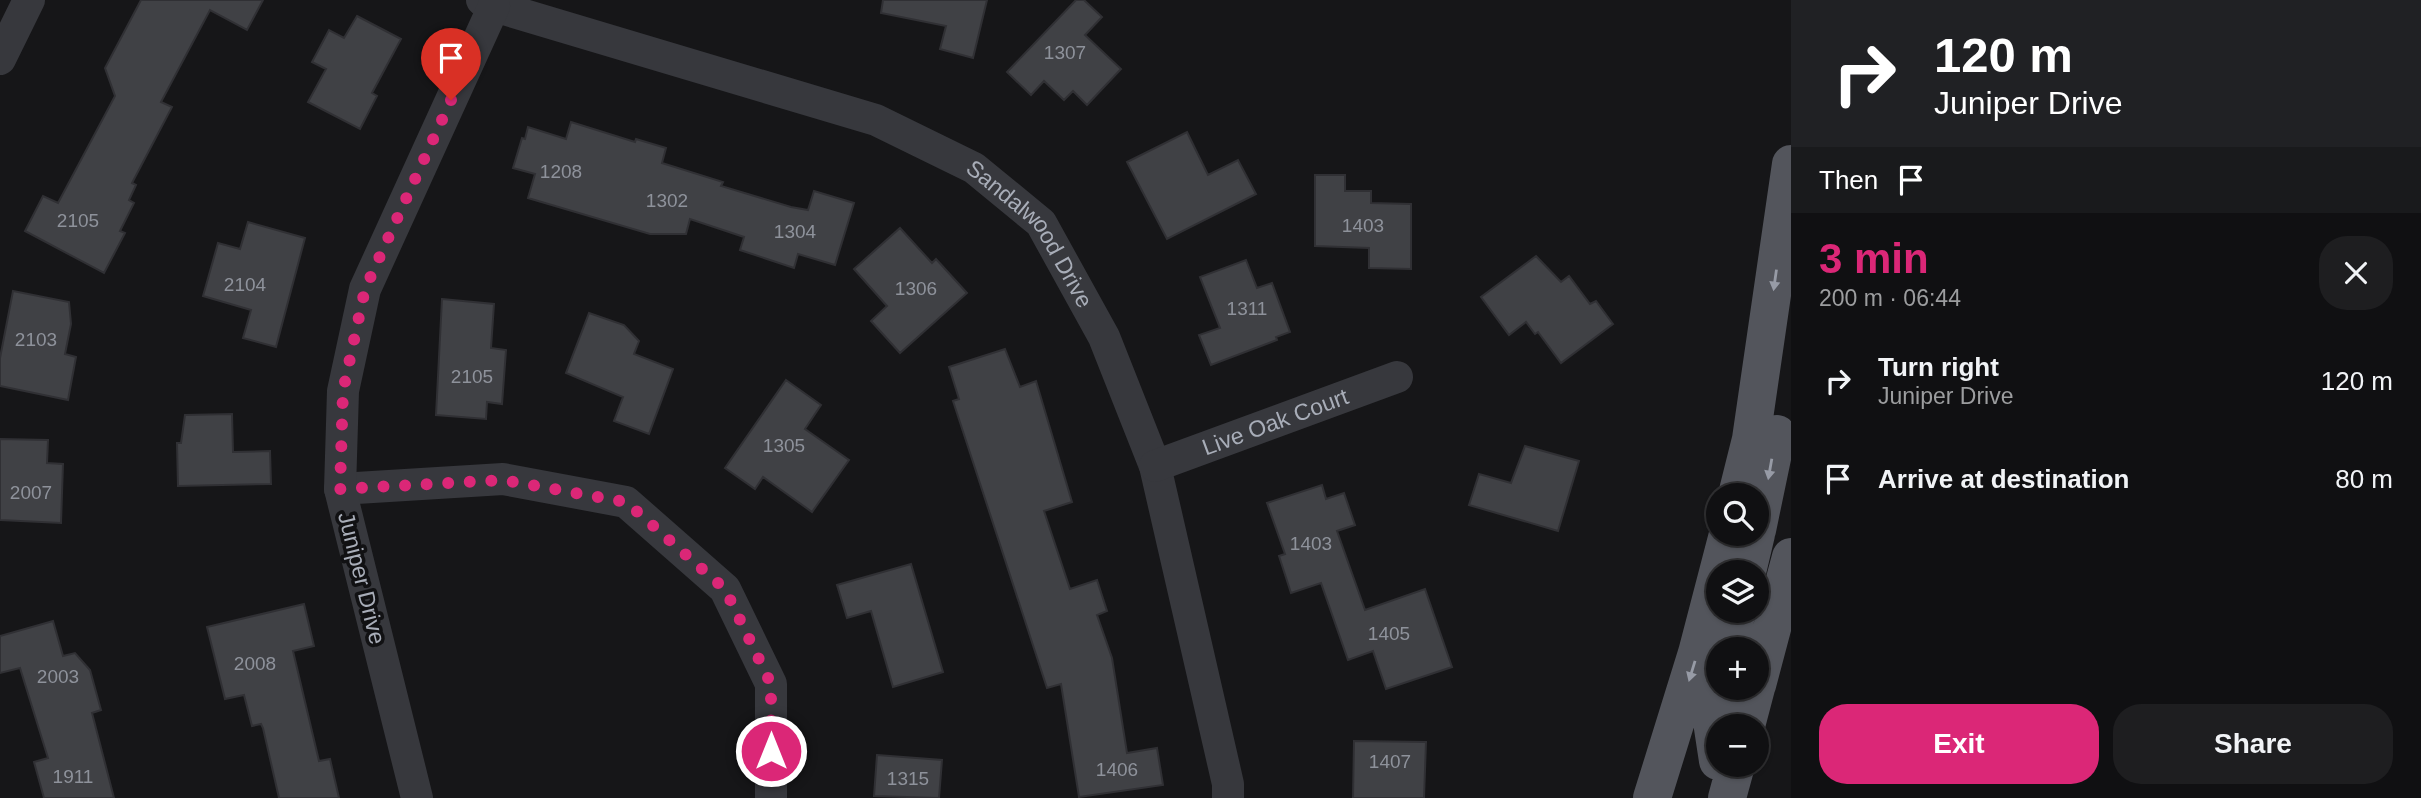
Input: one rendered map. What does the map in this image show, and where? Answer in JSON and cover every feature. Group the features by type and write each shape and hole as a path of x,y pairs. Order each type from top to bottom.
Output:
{"main road":[{"path":"1740,483 1751,439 1790,180"},
{"path":"1766,483 1791,353"},
{"path":"1652,798 1698,653 1725,546"},
{"path":"1769,640 1791,557"},
{"path":"1715,700 1711,715 1725,780"}],"street":[{"path":"0,59 29,0"},
{"name":"Sandalwood Drive","path":"488,3 876,120 974,168 1041,223 1104,337 1155,466 1228,784 1228,798"},
{"name":"Juniper Drive","path":"416,798 340,489 343,391 365,289 488,3"},
{"name":"Live Oak Court","path":"1155,466 1397,377"},
{"path":"340,489 503,480 626,502 725,589 771,684 771,798"}],"building":[{"path":"141,0 263,0 247,30 210,10 161,102 172,107 132,183 136,185 129,200 134,203 120,231 125,233 104,273 25,231 43,196 58,203 115,96 105,68"},
{"path":"883,0 987,0 973,58 940,49 946,26 881,13"},
{"path":"1076,0 1084,0 1102,17 1085,35 1121,69 1087,105 1073,91 1064,100 1044,81 1031,95 1007,72"},
{"path":"357,16 401,39 372,93 377,96 360,129 308,102 326,69 312,62 329,30 344,38"},
{"path":"571,122 635,142 636,139 666,148 662,163 723,182 721,186 791,207 808,210 814,191 854,203 835,265 798,254 794,268 740,250 744,237 690,219 686,234 650,234 528,198 535,174 513,168 528,127 566,139"},
{"path":"1187,132 1208,175 1238,160 1256,194 1167,239 1127,162"},
{"path":"1315,175 1345,175 1345,191 1371,191 1371,203 1411,204 1411,269 1369,268 1369,248 1315,246"},
{"path":"248,222 305,238 276,347 243,338 251,310 203,296 218,243 240,249"},
{"path":"900,228 932,263 936,259 967,293 900,353 871,321 887,306 854,269"},
{"path":"1536,256 1561,282 1569,276 1590,304 1596,301 1613,324 1561,363 1538,332 1535,334 1526,322 1509,335 1481,297"},
{"path":"1246,260 1257,288 1272,283 1290,332 1276,337 1277,340 1211,365 1199,335 1220,328 1200,277"},
{"path":"13,291 69,302 71,324 65,354 76,357 68,400 0,386 0,358"},
{"path":"442,299 494,304 491,348 506,350 502,404 487,402 486,419 436,415"},
{"path":"589,313 624,325 639,341 634,354 673,369 649,434 614,421 623,397 566,373"},
{"path":"1005,349 1020,387 1036,381 1072,502 1044,511 1070,589 1097,580 1107,611 1097,615 1112,658 1127,753 1157,748 1163,785 1079,797 1061,684 1047,688 953,401 959,399 949,367"},
{"path":"786,380 821,405 805,429 849,460 812,512 763,477 755,489 725,468"},
{"path":"232,414 233,452 270,451 271,484 178,486 177,443 181,443 185,415"},
{"path":"0,439 48,440 47,463 63,464 61,523 0,520"},
{"path":"1525,446 1579,461 1558,531 1469,505 1479,474 1511,483"},
{"path":"1322,485 1326,499 1344,493 1355,525 1337,531 1365,610 1425,589 1452,667 1386,689 1373,651 1348,660 1321,583 1291,593 1279,556 1285,554 1267,503"},
{"path":"911,564 943,672 893,687 871,611 847,618 837,585"},
{"path":"304,604 314,646 293,651 319,761 330,759 339,798 279,798 263,728 261,724 252,726 244,695 225,699 207,627"},
{"path":"53,621 63,656 75,653 90,670 101,710 92,713 114,798 44,798 34,762 48,758 20,668 0,673 0,636"},
{"path":"1354,741 1426,742 1424,798 1353,798"},
{"path":"877,755 942,760 939,798 874,796"}],"route":[{"path":"451,100 365,289 343,391 340,489 503,480 626,502 725,589 771,684 771,751"}]}
